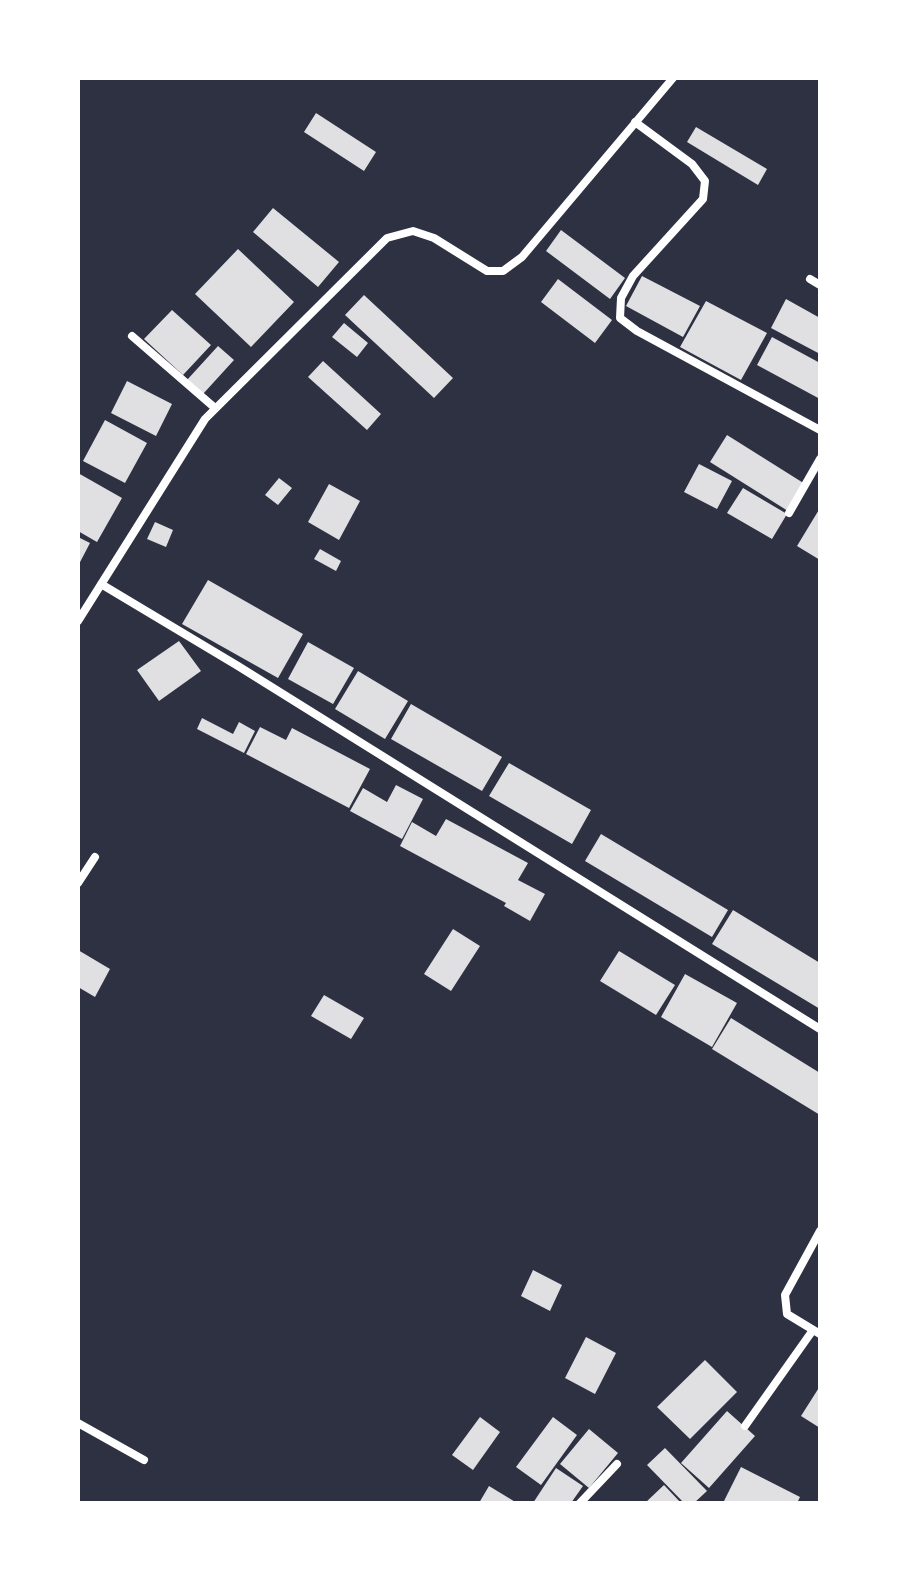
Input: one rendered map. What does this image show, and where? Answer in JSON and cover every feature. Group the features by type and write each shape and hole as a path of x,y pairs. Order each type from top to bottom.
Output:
{"street":[{"path":"78,621 215,408 387,238 413,231 434,238 487,271 503,271 522,257 673,78"},
{"path":"635,122 692,164 705,181 703,199 633,276 621,298 620,318 637,331 820,430"},
{"path":"810,279 820,285"},
{"path":"132,336 215,408"},
{"path":"789,513 820,459"},
{"path":"101,584 820,1029"},
{"path":"78,883 95,857"},
{"path":"745,1426 816,1332 787,1314 785,1295 820,1231"},
{"path":"78,1423 144,1460"},
{"path":"580,1503 617,1464"}],"building":[{"path":"316,113 376,152 364,171 304,132"},
{"path":"696,127 767,169 758,185 687,142"},
{"path":"273,208 339,262 318,287 253,232"},
{"path":"561,230 625,278 610,299 546,251"},
{"path":"238,249 294,302 251,347 195,294"},
{"path":"642,276 700,306 683,337 626,306"},
{"path":"558,279 612,320 595,343 541,302"},
{"path":"364,295 453,378 434,398 345,315"},
{"path":"786,299 820,318 820,354 771,328"},
{"path":"706,301 767,333 741,380 680,347"},
{"path":"172,310 211,345 183,375 144,339"},
{"path":"344,323 368,343 357,357 332,337"},
{"path":"772,337 820,363 820,399 757,365"},
{"path":"218,346 234,360 203,394 187,380"},
{"path":"323,361 381,414 367,430 308,377"},
{"path":"127,381 172,404 156,436 111,413"},
{"path":"105,420 147,443 125,483 83,461"},
{"path":"727,435 805,484 788,511 710,462"},
{"path":"699,464 732,481 717,509 684,492"},
{"path":"78,473 122,498 97,542 78,531"},
{"path":"279,478 292,488 278,505 265,495"},
{"path":"329,484 360,501 339,540 308,522"},
{"path":"743,488 787,514 772,539 727,513"},
{"path":"820,508 820,560 797,546"},
{"path":"155,522 173,530 166,547 147,539"},
{"path":"78,537 90,543 78,566"},
{"path":"320,549 341,561 336,571 314,559"},
{"path":"208,580 303,634 278,678 182,624"},
{"path":"179,641 201,671 159,701 137,670"},
{"path":"308,642 354,668 333,704 288,679"},
{"path":"358,671 408,701 385,739 335,709"},
{"path":"411,704 502,757 482,791 391,739"},
{"path":"202,718 233,734 239,722 255,731 244,753 197,729"},
{"path":"260,727 286,740 292,728 370,769 349,808 246,754"},
{"path":"509,763 591,810 572,844 489,796"},
{"path":"396,785 423,799 402,839 350,811 363,788 387,802"},
{"path":"446,819 528,863 518,880 545,894 530,921 504,906 506,903 400,846 412,822 436,836"},
{"path":"601,834 728,910 712,937 585,861"},
{"path":"733,910 820,963 820,1009 712,944"},
{"path":"453,929 480,946 451,991 424,974"},
{"path":"78,950 110,969 95,997 78,987"},
{"path":"619,951 675,985 656,1015 600,981"},
{"path":"685,974 737,1003 712,1047 661,1017"},
{"path":"324,995 364,1018 351,1039 311,1016"},
{"path":"731,1018 820,1073 820,1115 712,1049"},
{"path":"533,1270 562,1285 550,1311 521,1296"},
{"path":"586,1337 616,1353 595,1394 565,1378"},
{"path":"705,1360 737,1392 690,1439 657,1407"},
{"path":"820,1386 820,1428 801,1416"},
{"path":"727,1411 755,1436 709,1488 681,1463"},
{"path":"480,1417 500,1432 473,1470 452,1455"},
{"path":"553,1417 577,1435 541,1485 516,1467"},
{"path":"589,1429 618,1453 589,1488 560,1464"},
{"path":"665,1448 707,1491 694,1503 684,1503 647,1465"},
{"path":"741,1467 800,1497 797,1503 723,1503"},
{"path":"556,1468 583,1486 571,1503 533,1503"},
{"path":"664,1485 681,1503 645,1503"},
{"path":"489,1486 517,1503 479,1503"}]}
